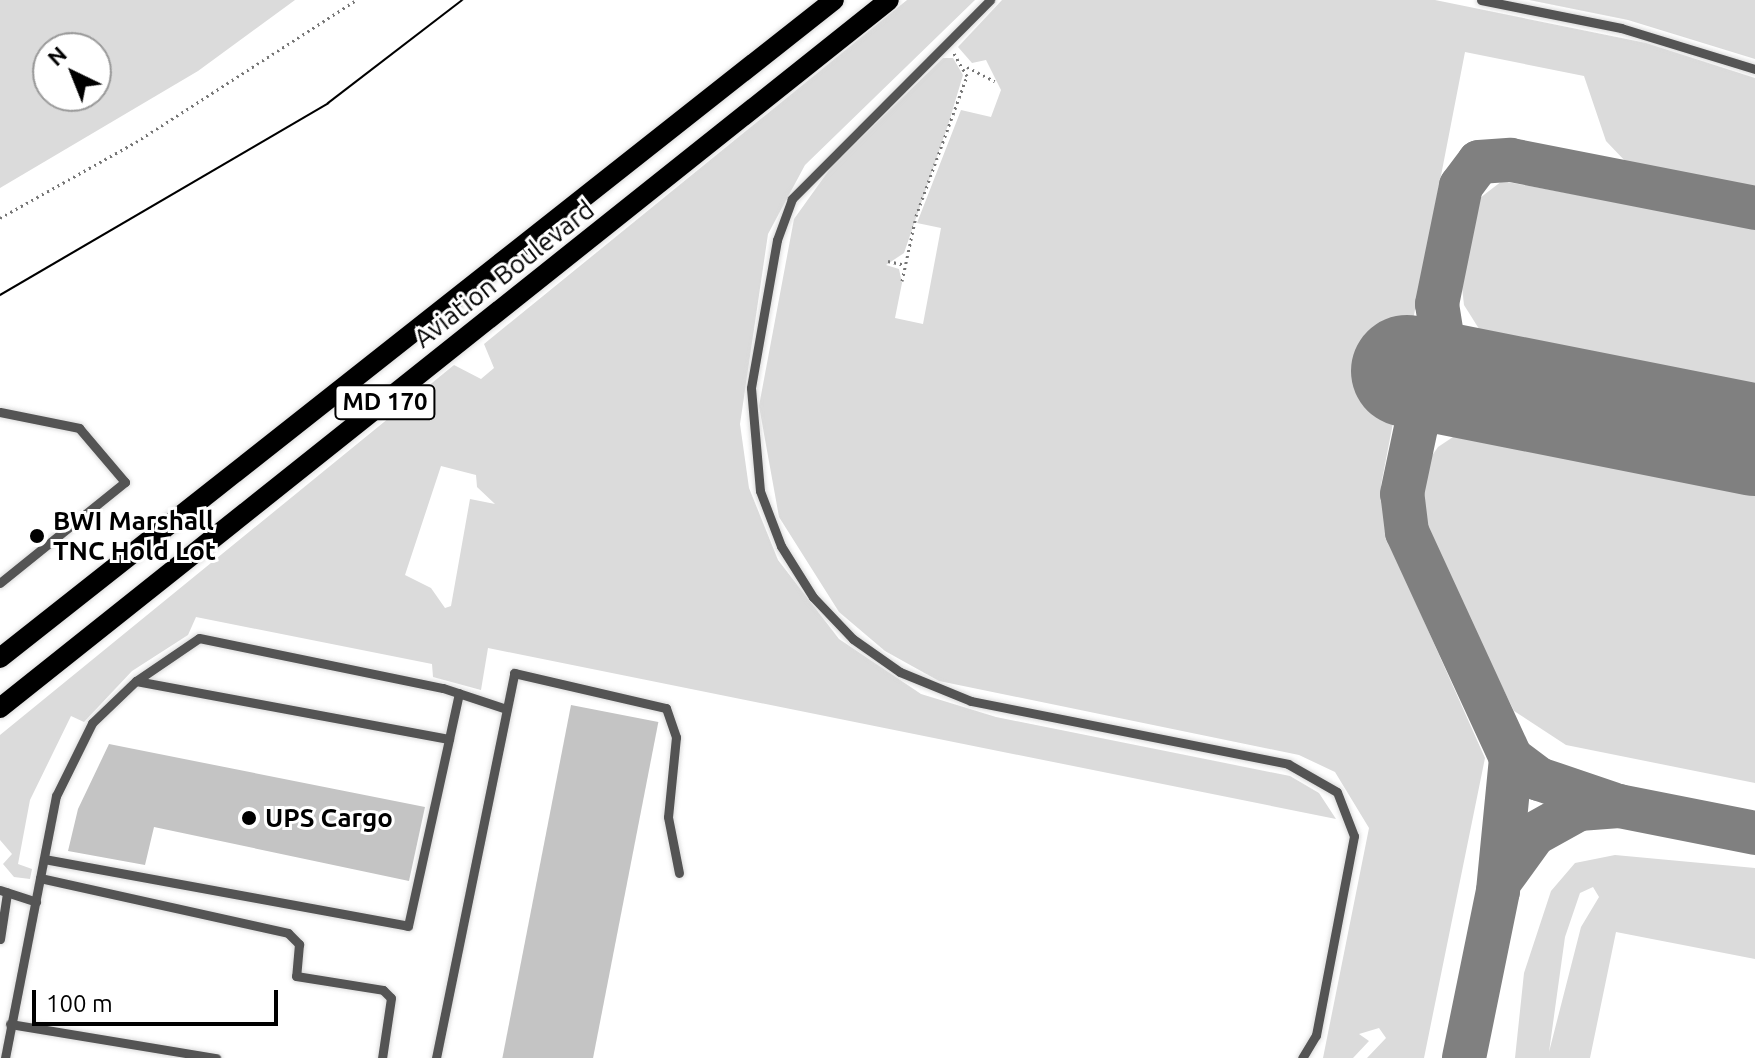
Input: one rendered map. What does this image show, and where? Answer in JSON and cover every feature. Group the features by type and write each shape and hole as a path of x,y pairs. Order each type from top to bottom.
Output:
{"main road":[{"name":"Aviation Boulevard","path":"0,658 834,0"},
{"name":"Aviation Boulevard","path":"0,708 889,0"}],"lane":[{"path":"990,0 810,176 781,226 750,402 753,461 769,520 822,607 865,649 915,680 971,701 1288,764 1330,785 1352,818 1354,836 1315,1038 1302,1058"},
{"path":"1481,0 1621,28 1755,69"},
{"path":"0,412 79,428 125,482 0,583"},
{"path":"5,1058 44,859 73,753 136,681 199,638 459,693 506,709"},
{"path":"436,1058 514,673 666,708 676,737 668,799 679,873"},
{"path":"136,681 449,739"},
{"path":"44,859 408,926 459,693"},
{"path":"40,878 288,933 299,944 296,976 383,990 391,998 382,1058"},
{"path":"0,939 4,892 36,902"},
{"path":"0,1000 14,1001"},
{"path":"10,1024 216,1058"}],"path":[{"path":"0,218 136,142 356,0"},
{"path":"945,43 967,67 995,81"},
{"path":"902,281 967,67"},
{"path":"888,261 905,265"}],"shaded area":[{"path":"0,0 295,0 198,71 0,188"},
{"path":"907,0 975,0 805,165 768,234 740,424 749,488 778,560 839,639 921,694 996,717 1290,776 1319,793 1336,819 488,648 481,690 433,677 432,664 196,617 188,635 132,671 84,722 71,716 30,800 18,864 32,869 30,879 14,877 3,864 12,854 0,840 0,735 454,365 481,379 494,368 484,344","holes":["441,466 476,475 477,487 495,504 470,499 451,606 445,608 431,588 405,575"]},
{"path":"1002,0 1435,0 1646,43 1755,78 1755,188 1627,163 1606,141 1584,76 1465,52 1381,485 1391,547 1485,758 1424,1058 1367,1058 1386,1038 1379,1028 1359,1034 1369,1041 1353,1058 1323,1058 1369,828 1335,772 1299,755 939,681 885,651 839,612 779,517 759,406 794,219 832,166 943,58 953,58 963,75 949,122 904,253 886,265 899,269 902,283 895,318 923,324 941,228 917,223 961,110 991,117 1001,90 986,60 972,63 958,47"},
{"path":"1529,0 1755,0 1755,59 1628,20"},
{"path":"1502,181 1755,228 1755,400 1525,354 1481,332 1464,305 1461,278 1476,201"},
{"path":"1493,426 1755,477 1755,783 1566,745 1514,711 1429,538 1419,501 1422,470 1438,447 1459,433"},
{"path":"1615,855 1755,868 1755,959 1616,932 1590,1058 1515,1058 1524,973 1551,891 1575,863","holes":["1593,887 1599,897 1581,927 1549,1052 1565,937 1580,893"]}],"building":[{"path":"571,705 658,722 593,1058 502,1058"},
{"name":"UPS Cargo","path":"109,744 425,807 409,881 154,827 145,865 68,851 78,809"}],"taxiway":[{"path":"1479,385 1443,342 1437,304 1461,186 1479,162 1511,160 1755,208"},
{"path":"1464,1058 1498,891 1511,758 1407,532 1402,494 1417,423 1444,398 1479,385"},
{"path":"1511,758 1539,779 1613,804"},
{"path":"1503,877 1534,834 1579,809 1619,806 1755,833"}],"runway":[{"path":"1407,371 1755,440"}],"tram line":[{"path":"0,295 328,103 462,0"}],"place":[{"name":"BWI Marshall TNC Hold Lot","path":"37,536"},
{"name":"UPS Cargo","path":"249,818"}]}
